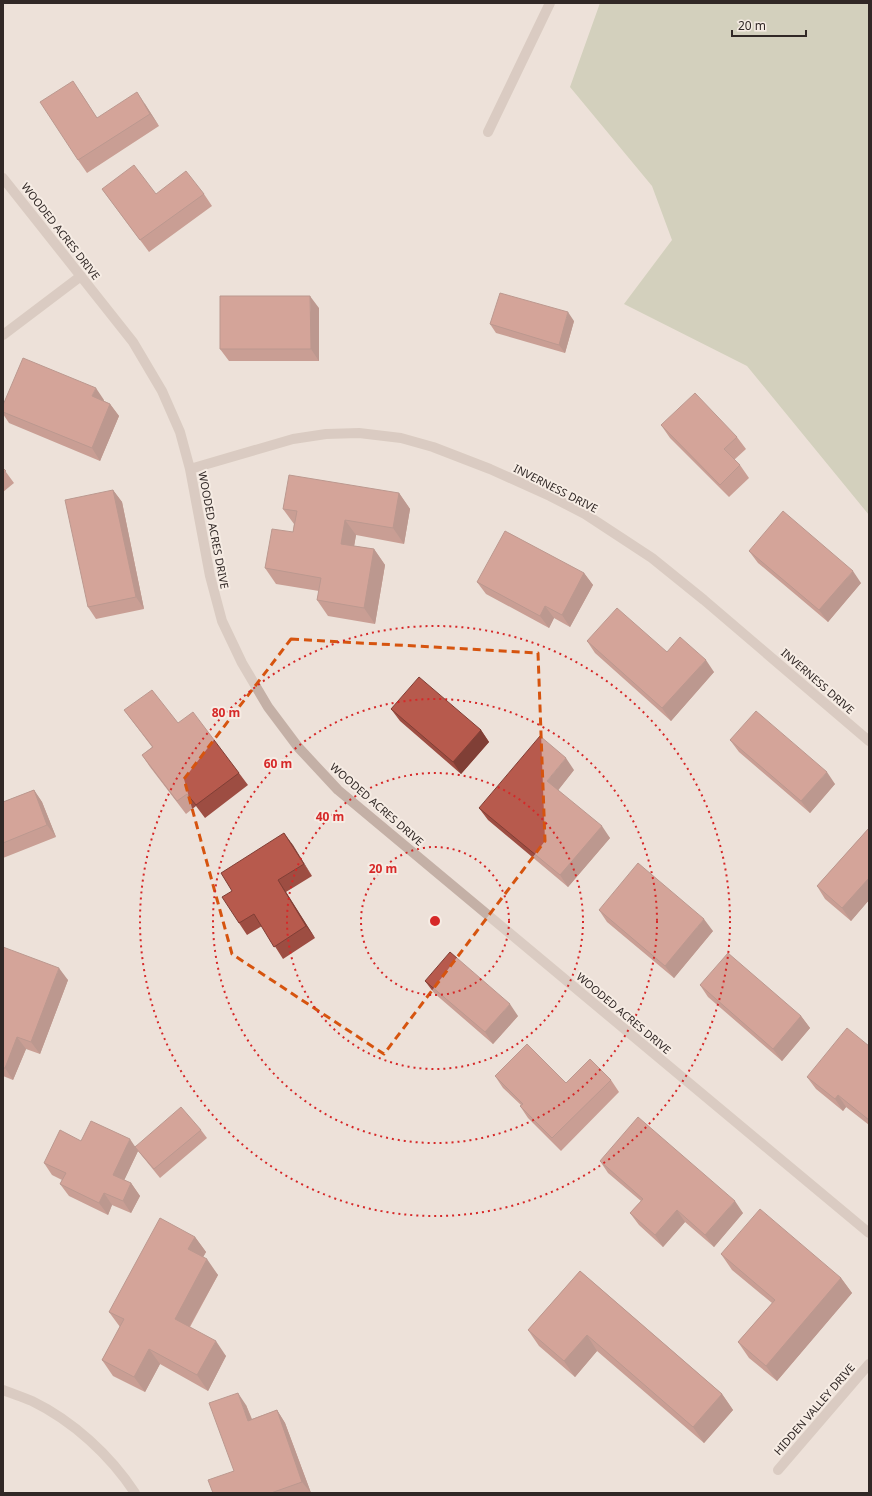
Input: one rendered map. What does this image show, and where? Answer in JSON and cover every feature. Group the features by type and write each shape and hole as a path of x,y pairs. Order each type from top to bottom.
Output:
{"street":[{"path":"488,132 550,3"},
{"name":"WOODED ACRES DRIVE","path":"3,178 133,342 162,391 180,432 190,469 210,576 222,621 242,663 268,707 298,748 338,790 869,1233"},
{"path":"3,335 80,276"},
{"name":"INVERNESS DRIVE","path":"190,469 293,439 326,434 359,433 401,438 433,447 490,469 550,496 585,514 652,558 704,600 869,741"},
{"name":"HIDDEN VALLEY DRIVE","path":"778,1470 869,1364"},
{"path":"3,1390 32,1402 62,1418 90,1440 111,1461 135,1493"}],"highlighted area":[{"path":"291,639 538,653 545,841 384,1054 232,954 184,779"}],"green space":[{"path":"600,3 869,3 869,515 747,366 624,304 672,240 652,186 570,87"}],"building":[{"path":"73,81 97,118 137,92 150,114 78,160 40,102"},
{"path":"134,165 156,194 186,171 204,194 140,240 102,189"},
{"path":"500,293 568,312 559,345 490,324"},
{"path":"220,296 310,296 311,349 220,349"},
{"path":"23,358 96,388 92,396 110,404 92,448 3,412 3,405"},
{"path":"695,393 737,437 724,449 740,465 720,485 661,425"},
{"path":"289,475 399,493 393,528 345,520 341,544 374,549 364,608 317,600 321,578 265,568 272,529 293,532 297,511 283,509"},
{"path":"113,490 136,597 88,607 65,500"},
{"path":"783,511 853,571 819,610 749,551"},
{"path":"505,531 584,573 562,615 545,606 540,616 477,582"},
{"path":"617,608 667,652 680,637 706,660 662,708 587,641"},
{"path":"419,677 481,730 453,762 391,709"},
{"path":"152,690 178,723 193,712 239,773 196,805 187,794 177,801 142,755 153,747 124,710"},
{"path":"756,711 827,772 801,801 730,740"},
{"path":"540,736 566,758 547,781 602,826 560,875 479,808"},
{"path":"34,790 47,825 3,843 3,802"},
{"path":"869,828 869,878 842,908 817,886"},
{"path":"284,833 304,864 278,880 306,926 274,947 254,914 239,923 222,897 232,891 221,873"},
{"path":"638,863 704,919 665,966 599,910"},
{"path":"3,947 59,968 31,1042 17,1037 5,1068 3,1068"},
{"path":"450,952 510,1004 485,1032 425,981"},
{"path":"728,953 801,1016 773,1049 700,985"},
{"path":"847,1028 869,1046 869,1120 838,1095 835,1099 807,1077"},
{"path":"527,1044 566,1083 590,1059 611,1080 552,1138 520,1106 523,1104 495,1076"},
{"path":"181,1107 201,1130 154,1169 135,1147"},
{"path":"638,1117 735,1201 705,1235 677,1210 655,1235 630,1213 643,1199 600,1161"},
{"path":"91,1121 130,1139 113,1175 131,1183 123,1201 104,1193 99,1203 60,1184 66,1173 44,1163 60,1130 81,1141"},
{"path":"760,1209 841,1278 766,1366 738,1342 775,1300 721,1254"},
{"path":"160,1218 195,1237 188,1249 207,1259 175,1319 216,1341 197,1375 149,1349 134,1377 102,1360 124,1319 109,1312"},
{"path":"580,1271 722,1394 693,1427 587,1335 564,1361 528,1330"},
{"path":"238,1393 248,1421 277,1410 302,1482 271,1493 213,1493 208,1480 234,1471 209,1403"}]}
